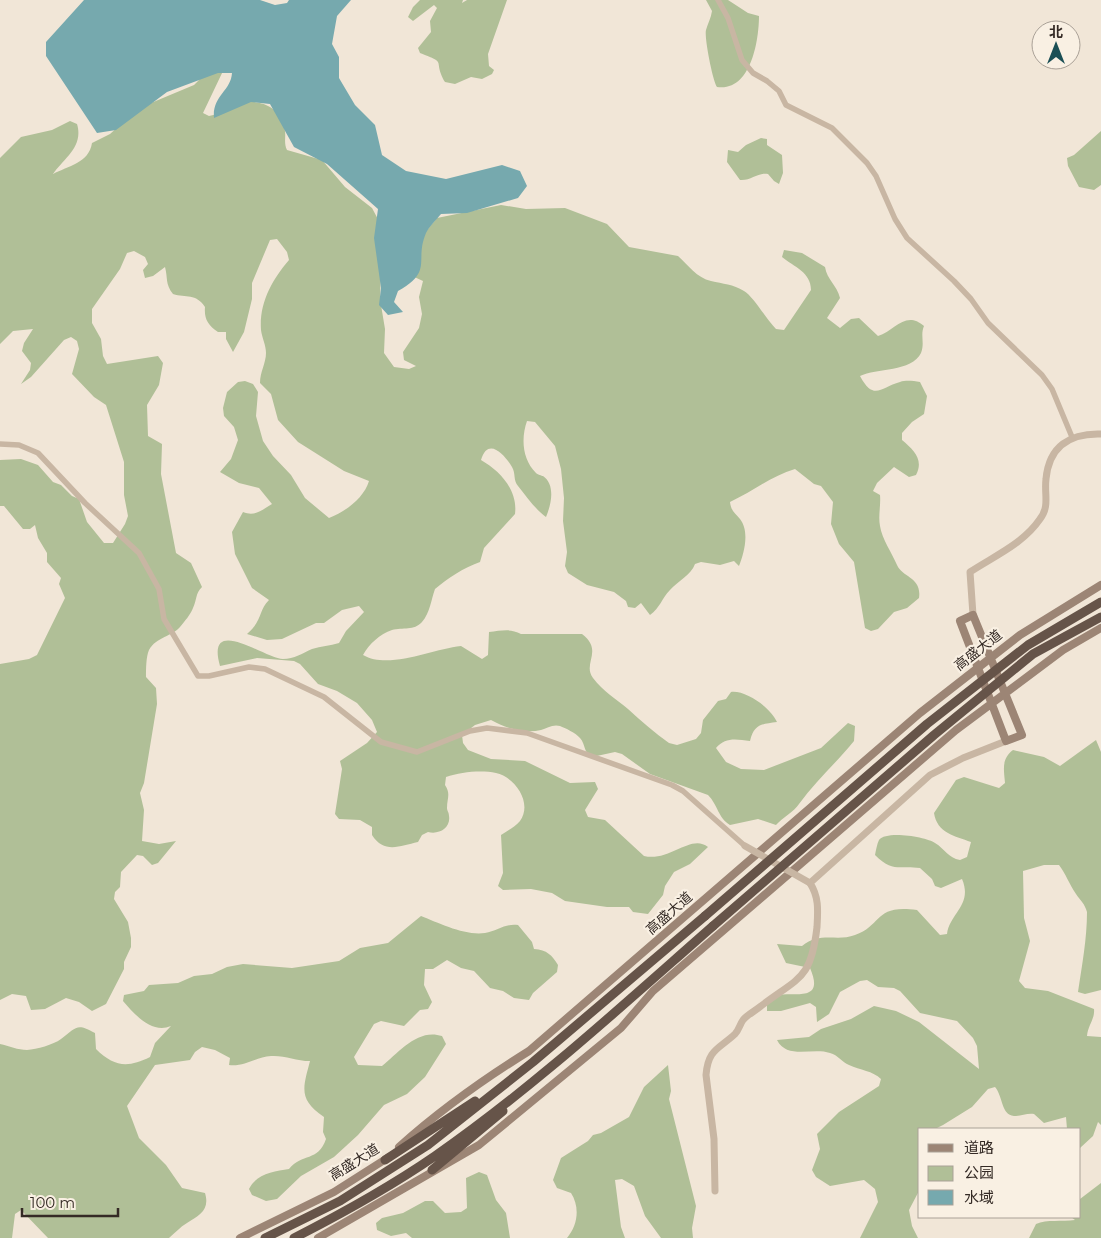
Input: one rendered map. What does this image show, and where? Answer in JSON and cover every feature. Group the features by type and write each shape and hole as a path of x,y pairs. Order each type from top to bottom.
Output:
{"highway":[{"name":"高盛大道","path":"265,1238 340,1202 428,1145 534,1062 928,724 1028,645 1101,602"},
{"path":"432,1170 476,1136 543,1074 934,735 1033,654 1101,617"},
{"path":"385,1160 534,1062"},
{"path":"294,1238 346,1212 435,1156 543,1074"}],"main road":[{"name":"高盛大道","path":"240,1238 334,1192 385,1160 424,1125 494,1073 529,1052 912,720 1020,635 1101,585"},
{"path":"973,615 991,658 1022,735 1006,741 960,621 973,615"},
{"path":"318,1238 348,1222 432,1170 479,1145 614,1034 654,991 956,730 1063,650 1101,628"}],"street":[{"path":"718,0 728,18 742,60 753,73 779,91 786,105 832,128 867,163 876,176 895,219 907,238 972,299 988,323 1042,375 1052,389 1072,437"},
{"path":"973,615 970,572 1024,539 1040,520 1047,508 1046,479 1050,463 1059,447 1072,437 1083,434 1101,434"},
{"path":"0,444 19,445 38,453 85,503 139,553 159,589 164,619 198,676 209,676 249,667 265,669 324,697 380,742 417,752 470,731 487,728 528,733 672,785 683,791 745,846 810,882 816,891 818,909 814,947 805,971 791,986 771,998 743,1020 737,1032 713,1050 707,1065 706,1074 714,1139 715,1191"},
{"path":"810,882 930,775 963,758 1006,741"}],"green space":[{"path":"420,0 463,0 462,3 467,0 507,0 488,54 489,66 494,70 492,74 482,79 471,77 455,84 445,82 437,61 420,53 418,48 431,32 430,21 437,8 434,5 413,21 408,17 413,7"},
{"path":"706,0 728,0 748,13 759,16 755,50 751,62 738,81 729,86 717,87 713,77 706,34 712,11"},
{"path":"223,71 203,113 209,116 226,112 239,101 267,105 281,119 285,130 287,150 322,160 345,187 372,208 382,231 380,299 385,329 384,353 394,367 409,369 416,366 404,360 403,352 419,328 422,314 419,297 423,281 410,275 399,264 437,218 501,205 526,209 565,208 607,224 629,247 678,256 701,277 744,291 776,329 784,330 811,290 805,274 782,257 784,250 802,253 825,267 840,298 827,318 840,328 851,319 859,318 878,336 906,321 911,320 924,326 922,333 923,346 921,353 916,359 902,367 860,376 869,389 874,391 902,381 920,382 927,396 924,414 912,422 902,433 902,440 917,456 919,465 916,475 909,477 894,467 877,483 873,491 880,495 879,522 885,541 897,565 918,586 919,598 907,608 894,612 878,629 871,631 865,628 854,562 839,544 831,524 833,502 821,486 814,484 795,469 730,502 732,510 740,519 745,530 744,549 739,566 734,561 720,565 701,562 695,564 691,571 670,590 650,615 641,603 635,608 628,607 626,601 614,592 587,585 568,573 565,566 567,552 563,521 564,498 561,469 555,446 535,422 527,421 524,434 525,455 536,473 547,480 551,490 551,501 546,517 534,506 518,486 513,470 505,457 496,450 488,449 481,460 495,470 511,489 514,497 515,514 484,548 480,562 456,574 435,589 429,611 419,625 392,630 383,634 372,643 363,655 373,659 398,660 461,646 482,659 488,655 489,632 505,630 521,634 582,634 591,646 590,672 593,678 605,691 669,743 677,745 696,739 701,733 703,720 718,701 726,699 731,692 751,697 764,706 777,722 767,723 756,728 750,741 735,739 719,744 716,748 726,762 741,769 764,770 821,748 848,723 855,726 854,741 797,807 776,825 758,819 730,825 723,819 708,795 650,774 622,754 615,752 592,757 587,753 578,736 560,726 552,726 535,731 521,731 502,726 491,720 475,725 462,735 463,743 468,750 491,759 525,761 570,783 595,782 598,789 585,810 588,817 605,820 644,856 654,857 663,855 694,843 708,847 690,864 674,872 665,886 663,895 648,914 633,912 629,907 607,907 565,901 552,893 531,889 503,890 498,886 503,873 501,835 520,821 524,806 520,792 515,785 503,775 496,773 471,772 446,777 445,785 448,794 447,808 449,820 446,827 440,831 428,832 422,835 418,842 399,847 382,845 372,835 372,827 360,820 339,819 335,814 342,769 340,761 367,743 377,732 372,720 357,703 337,691 318,684 300,664 294,661 257,658 220,666 218,650 221,643 229,640 275,657 291,658 312,649 339,643 346,631 364,612 359,606 342,610 324,623 316,623 282,639 267,640 247,634 256,624 269,600 252,588 235,554 232,532 243,512 255,513 272,504 259,488 239,483 220,472 231,459 238,440 234,427 224,416 223,408 227,392 238,382 245,381 253,384 258,392 256,416 263,441 273,456 291,475 305,498 329,518 353,504 363,493 369,481 344,471 298,442 278,420 271,394 260,383 266,353 261,330 262,310 272,284 289,260 287,252 277,239 270,240 252,283 252,299 244,332 233,352 226,339 226,332 218,332 207,321 205,307 202,303 194,298 173,294 168,284 165,267 153,276 145,278 143,270 148,264 145,257 134,251 127,253 120,269 92,309 92,323 101,339 103,356 107,364 158,356 163,363 159,385 147,405 148,436 162,444 161,474 176,553 191,563 202,587 187,618 177,630 160,639 152,646 147,660 146,677 156,688 157,704 144,783 140,793 144,810 142,841 159,844 176,841 158,863 152,865 143,856 137,855 121,872 120,887 115,892 114,899 128,922 131,947 124,962 124,969 106,1004 92,1011 79,1002 66,998 45,1009 31,1010 26,996 12,994 0,1000 0,664 29,659 37,655 65,598 59,584 61,578 47,562 47,553 38,538 35,525 30,529 23,529 4,506 0,506 0,460 21,459 38,465 53,482 61,485 72,496 79,499 87,522 104,543 113,543 128,516 124,495 124,462 106,405 94,397 72,374 79,349 77,341 71,337 64,340 31,377 21,384 30,370 31,363 22,351 24,343 33,329 13,331 0,344 0,158 21,137 52,130 70,121 77,124 78,139 71,152 53,174 77,163 87,155 92,143 110,134 139,108 194,85 207,72"},
{"path":"1101,131 1101,185 1094,190 1079,187 1068,166 1067,158 1074,155"},
{"path":"761,138 767,139 767,145 782,155 783,173 779,184 768,174 740,180 727,162 728,150 738,152 746,145"},
{"path":"1096,740 1101,752 1101,990 1085,994 1078,992 1087,912 1084,904 1059,865 1044,865 1023,871 1024,918 1030,941 1019,981 1025,988 1048,991 1094,1009 1087,1036 1101,1037 1101,1125 1098,1122 1093,1136 1081,1147 1081,1128 1067,1128 1066,1117 1044,1123 1034,1114 1010,1115 1004,1109 1000,1095 995,1087 988,1089 972,1107 943,1125 937,1128 918,1128 918,1193 909,1210 912,1226 918,1238 860,1238 878,1202 875,1189 864,1180 830,1186 816,1177 812,1170 820,1149 817,1134 839,1112 879,1086 881,1079 870,1072 847,1064 833,1054 787,1050 777,1040 809,1037 821,1029 851,1019 874,1006 896,1011 919,1022 979,1069 977,1046 973,1038 957,1021 920,1013 900,991 894,988 878,987 867,980 860,981 840,992 829,1014 817,1022 816,1007 810,1003 781,1011 767,1011 767,1003 775,997 805,994 814,987 810,968 786,963 777,944 802,946 815,939 848,937 864,931 880,916 893,910 903,909 917,910 940,935 947,934 965,896 962,879 941,888 935,886 932,879 920,868 891,866 881,861 875,855 879,840 890,835 916,837 935,843 949,855 960,860 967,857 971,842 948,833 939,825 934,813 956,780 964,777 999,788 1005,783 1005,761 1013,750 1044,757 1060,766"},
{"path":"421,916 469,933 485,933 509,925 518,925 532,942 534,949 546,952 554,958 558,965 557,972 533,993 529,1000 514,998 503,991 490,988 474,971 461,968 447,960 433,969 425,969 424,985 432,1002 428,1009 420,1010 404,1026 381,1021 374,1024 354,1057 358,1065 382,1066 402,1048 417,1038 433,1034 442,1036 446,1044 425,1077 407,1094 384,1105 358,1135 334,1157 301,1176 277,1199 266,1201 252,1195 249,1189 261,1177 272,1172 289,1169 299,1161 319,1151 326,1139 323,1132 324,1117 316,1111 306,1098 304,1086 310,1061 271,1056 240,1065 229,1065 230,1058 215,1050 202,1047 195,1052 190,1060 155,1065 127,1106 139,1138 166,1165 182,1188 205,1193 206,1204 203,1211 169,1238 48,1238 21,1210 15,1214 12,1238 0,1238 0,1044 24,1050 35,1049 54,1043 73,1029 80,1027 95,1033 96,1049 109,1059 122,1064 142,1061 150,1057 155,1043 171,1026 157,1027 144,1022 123,1001 124,995 144,991 149,985 178,983 194,976 212,974 227,967 243,964 292,968 339,961 360,948 388,943"},
{"path":"668,1065 671,1091 669,1099 696,1206 692,1228 693,1238 661,1238 645,1216 634,1186 622,1179 615,1180 621,1227 625,1238 567,1238 574,1227 577,1210 571,1193 557,1188 553,1180 561,1158 588,1141 593,1135 601,1133 629,1117 644,1087"},
{"path":"479,1172 487,1175 496,1200 506,1213 510,1238 412,1238 406,1233 391,1236 377,1230 376,1223 382,1218 403,1213 425,1201 433,1201 445,1213 461,1212 467,1208 466,1178"},
{"path":"1101,1183 1101,1238 1029,1238 1036,1224 1081,1218 1081,1198"}],"water":[{"path":"84,0 260,0 275,5 287,3 289,0 351,0 337,16 332,44 339,57 339,78 355,105 375,125 382,155 406,171 446,179 502,165 520,171 527,186 518,198 467,213 441,214 426,233 420,271 409,284 398,291 394,302 403,312 388,315 379,305 381,288 374,238 378,209 327,164 294,147 270,104 251,102 214,118 216,104 228,85 232,73 218,73 167,92 116,130 97,133 46,56 46,42"}]}
